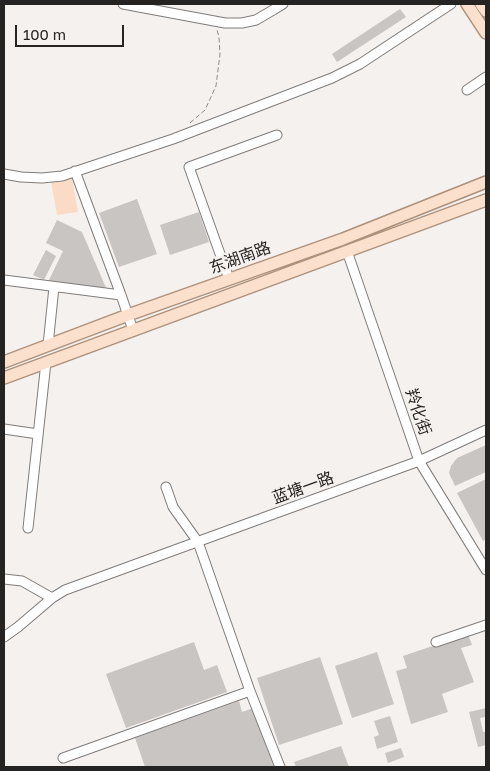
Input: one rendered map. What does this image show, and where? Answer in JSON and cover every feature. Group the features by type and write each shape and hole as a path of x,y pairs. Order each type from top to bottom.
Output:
{"main road":[{"path":"467,4 486,32"},
{"path":"482,4 486,11"},
{"name":"东湖南路","path":"4,362 128,315 342,239 486,182"},
{"path":"469,189 475,204"},
{"name":"东湖南路","path":"4,378 486,200"}],"street":[{"path":"123,4 225,24 256,20 283,4"},
{"path":"4,174 42,178 62,176 173,139 332,78 360,64 451,4"},
{"path":"467,90 486,77"},
{"path":"229,279 189,167 277,135"},
{"path":"75,171 133,330"},
{"name":"羚化街","path":"347,251 419,461 486,570"},
{"path":"4,280 121,296"},
{"path":"48,345 54,287"},
{"path":"28,528 46,362"},
{"path":"4,429 38,434"},
{"name":"蓝塘一路","path":"4,637 52,598 65,590 419,461 486,430"},
{"path":"166,487 173,507 198,542 250,691 280,767"},
{"path":"4,579 22,581 52,598"},
{"path":"436,642 486,625"},
{"path":"63,758 250,691"}],"path":[{"path":"186,127 205,110 216,86 220,54 219,37 214,21"}],"shaded area":[{"path":"72,178 78,212 57,215 51,182"}],"building":[{"path":"400,9 406,17 337,62 332,54"},
{"path":"137,199 157,254 119,267 99,213"},
{"path":"199,212 209,242 170,255 160,225"},
{"path":"57,220 82,232 107,290 48,282 63,251 46,243"},
{"path":"46,250 56,256 44,280 33,275"},
{"path":"486,445 486,472 455,486 449,473 451,466 457,458"},
{"path":"486,479 486,539 483,541 457,493"},
{"path":"468,634 472,645 461,648 474,682 442,694 448,712 411,724 396,671 407,668 403,656"},
{"path":"194,642 204,670 217,665 227,692 126,728 106,674"},
{"path":"377,652 394,704 352,718 335,666"},
{"path":"320,657 343,724 279,745 257,678"},
{"path":"239,701 242,712 256,707 277,767 145,767 135,738"},
{"path":"486,708 486,717 480,718 483,732 486,732 486,745 478,747 469,712"},
{"path":"390,716 398,742 377,749 374,737 379,735 374,721"},
{"path":"341,746 349,767 296,767 294,762"},
{"path":"401,748 404,757 388,763 385,753"}]}
